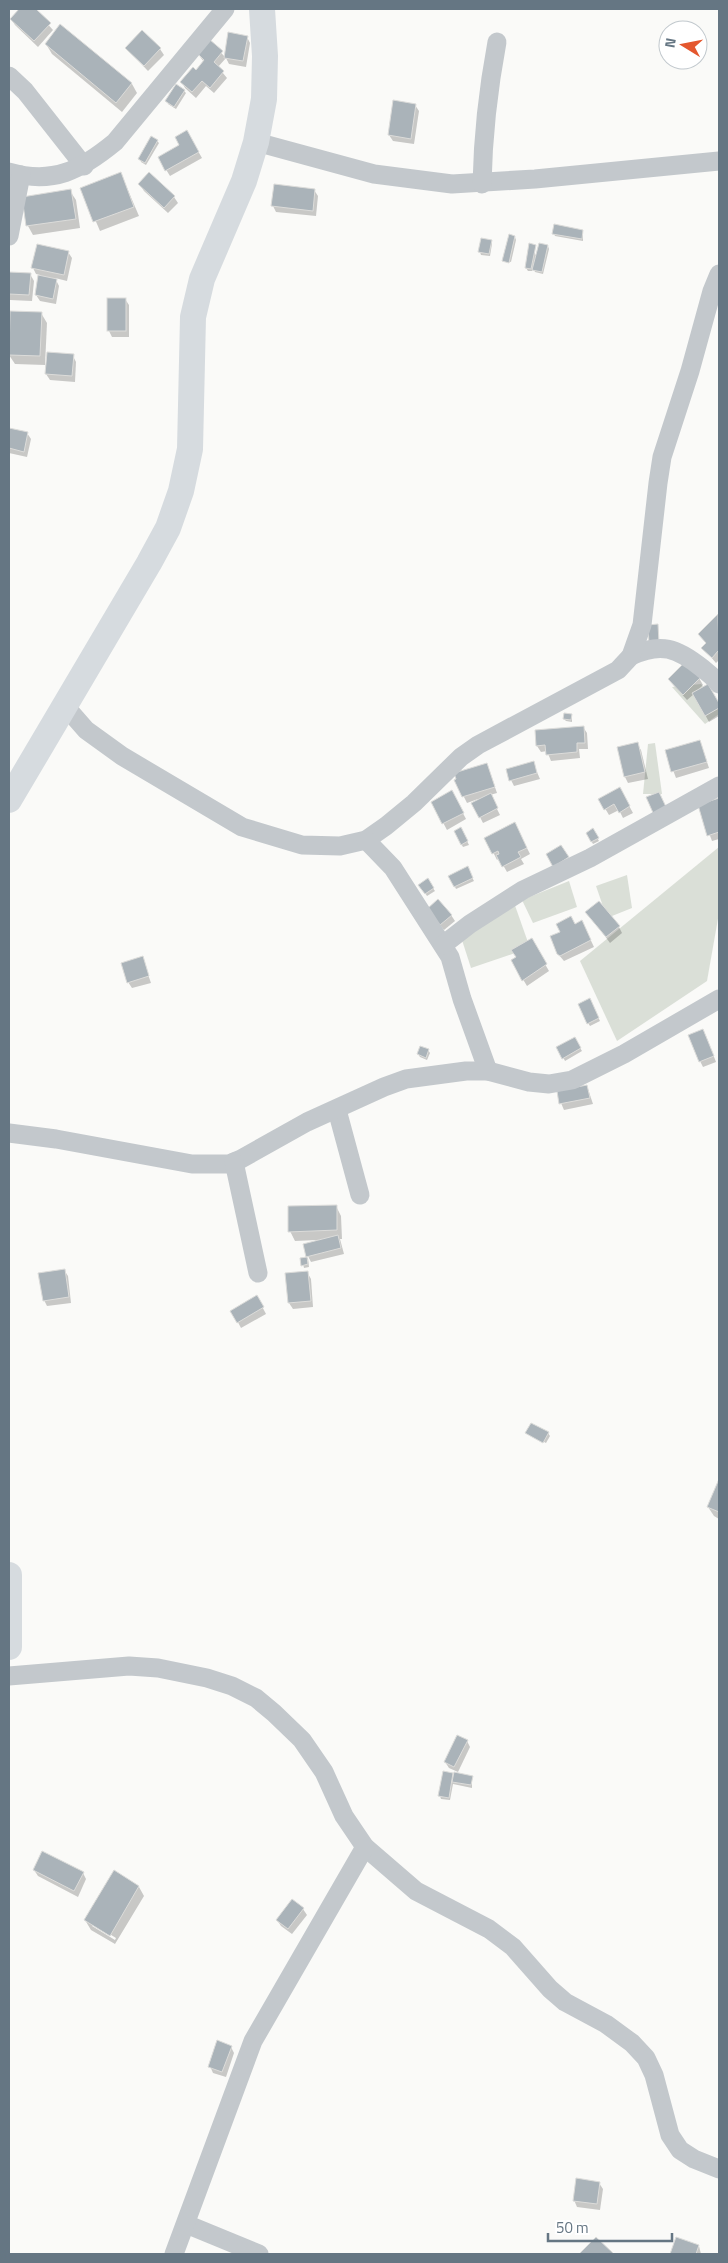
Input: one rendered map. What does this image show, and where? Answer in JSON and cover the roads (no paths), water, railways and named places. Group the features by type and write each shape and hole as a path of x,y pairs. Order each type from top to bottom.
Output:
{"street":[{"path":"9,236 15,174 59,175 84,166 114,142 225,9"},
{"path":"9,800 168,528 181,492 190,449 194,317 202,279 244,181 256,142 264,98 265,56 262,9"},
{"path":"482,184 483,137 497,42"},
{"path":"9,76 31,97 84,166"},
{"path":"256,142 374,174 452,184 482,184 719,160"},
{"path":"65,706 86,730 122,756 242,827 302,845 340,846 366,840 414,803 466,753 502,731 618,670 631,656 638,643 646,608 662,458 690,371 712,291 719,274"},
{"path":"631,656 653,648 675,650 686,655 719,684"},
{"path":"443,945 470,924 524,890 590,858 719,786"},
{"path":"366,840 393,868 450,957 462,999 488,1072"},
{"path":"9,1134 56,1139 192,1164 212,1165 234,1162 307,1122 406,1079 466,1071 488,1072 529,1082 548,1084 572,1080 624,1054 719,999"},
{"path":"337,1110 344,1138 351,1155 360,1195"},
{"path":"234,1162 258,1274"},
{"path":"9,1575 9,1647"},
{"path":"9,1676 128,1666 177,1672 232,1686 256,1698 302,1740 324,1772 344,1816 365,1847 416,1891 489,1928 513,1948 550,1989 565,2002 606,2024 632,2043 646,2058 650,2067 670,2136 680,2150 694,2159 719,2168"},
{"path":"174,2254 253,2041 365,1847"},
{"path":"186,2224 259,2254"}]}
